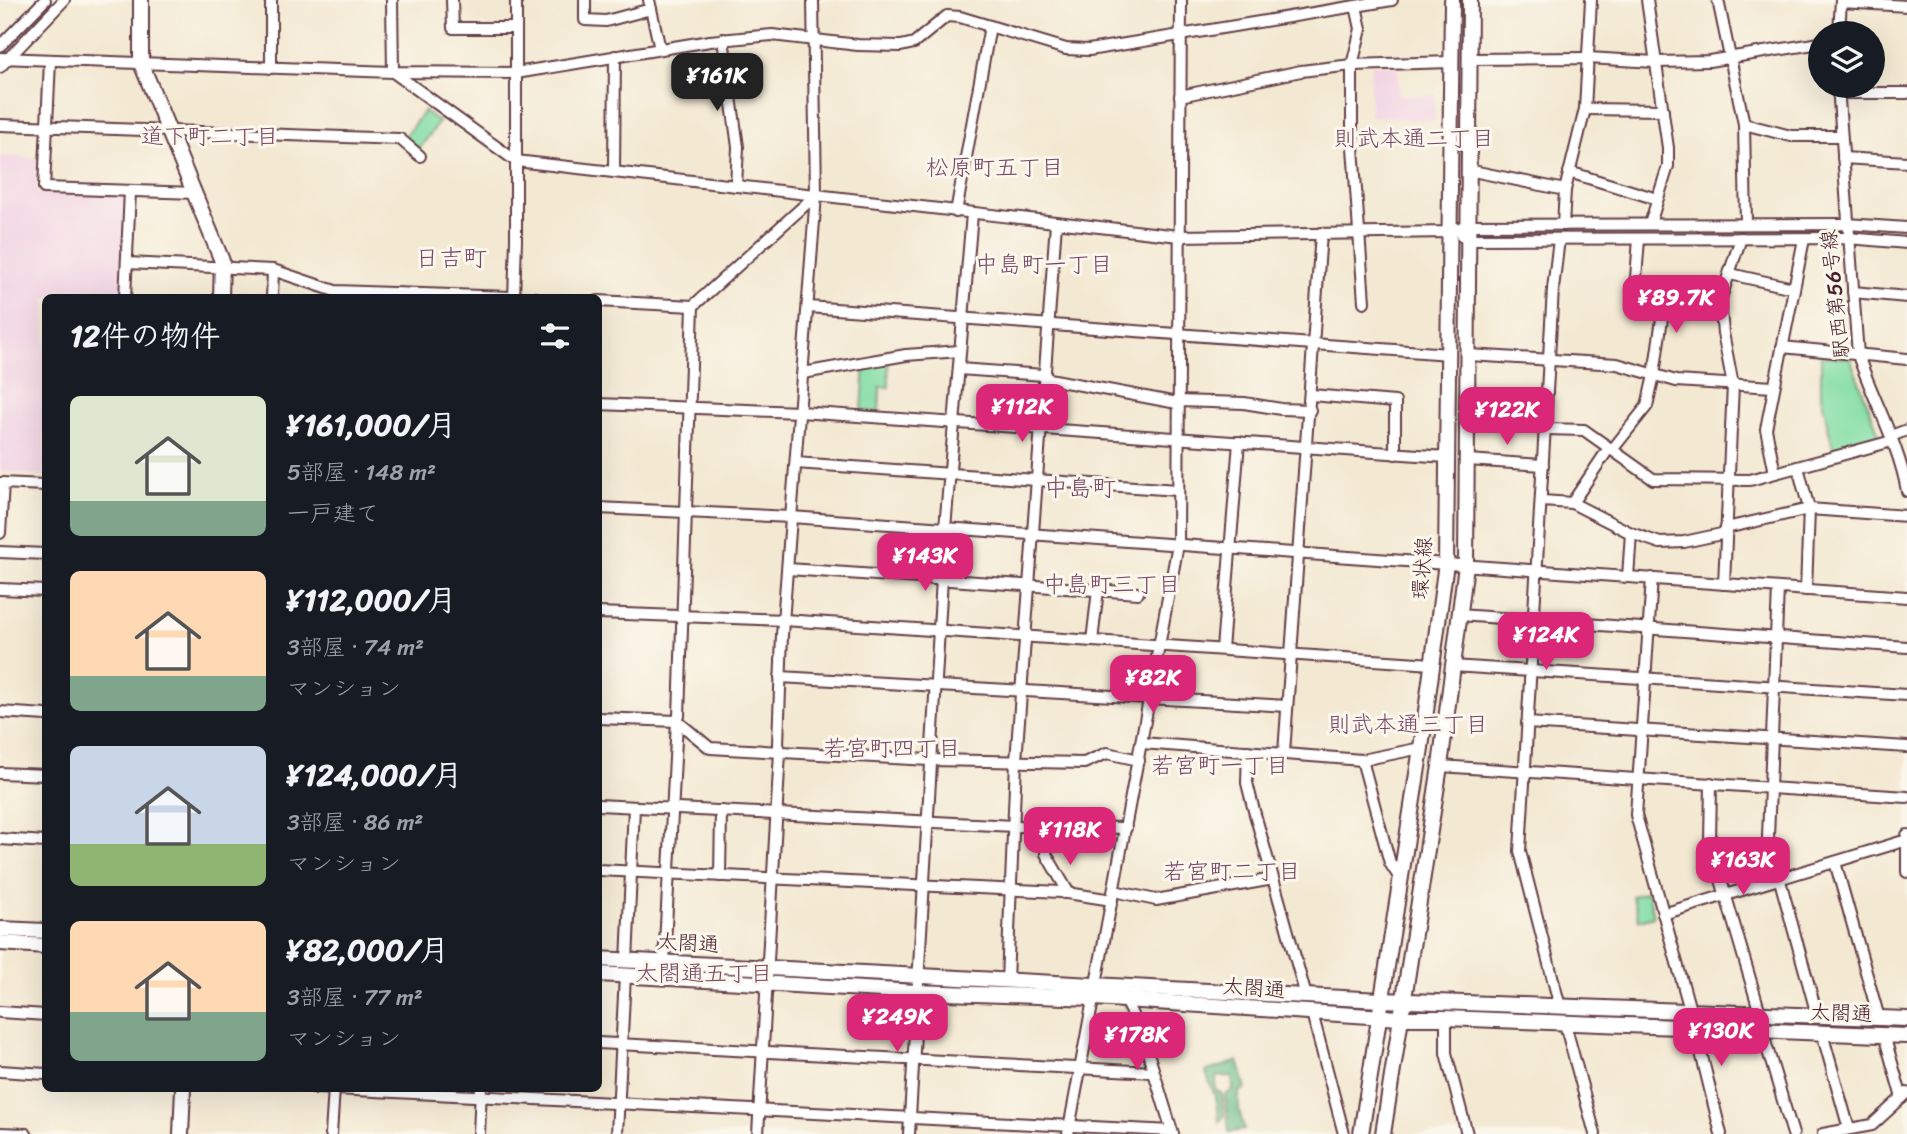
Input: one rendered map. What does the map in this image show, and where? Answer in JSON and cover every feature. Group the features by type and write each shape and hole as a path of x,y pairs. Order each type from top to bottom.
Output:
{"main road":[{"path":"141,0 142,63 222,261 221,294"},
{"name":"環状線","path":"1361,1134 1422,748 1446,564 1452,0"},
{"name":"環状線","path":"1383,1134 1440,766 1466,565 1470,0"},
{"path":"0,929 42,931"},
{"path":"0,943 42,946"},
{"name":"太閤通","path":"602,960 626,968 767,976 917,976 1007,981 1096,992 1125,1000 1379,1017 1907,1036"},
{"name":"太閤通","path":"602,973 664,963 916,992 1306,996 1907,1018"},
{"path":"181,1134 183,1092"}],"street":[{"path":"0,46 45,0"},
{"path":"3,61 64,0"},
{"path":"271,0 271,68"},
{"path":"392,0 393,72"},
{"path":"452,0 453,28 516,28"},
{"path":"514,294 516,0"},
{"path":"585,0 585,20 606,22 650,5 660,50"},
{"path":"758,1134 780,752 780,677 816,195 813,0"},
{"path":"1069,1131 1178,544 1181,0"},
{"path":"3,61 516,73 723,39 772,35 858,45 901,46 914,43 947,16 960,17 1066,49 1089,50 1392,0"},
{"path":"1563,225 1565,190 1585,109 1591,0"},
{"path":"1647,0 1668,148 1668,166 1650,224"},
{"path":"1718,0 1744,124 1746,224"},
{"path":"1840,21 1841,1 1907,6"},
{"path":"1356,6 1361,29 1352,65 1352,134 1364,302"},
{"path":"956,212 990,26"},
{"path":"723,39 737,147 736,186"},
{"path":"1470,59 1709,61 1808,45"},
{"path":"614,172 615,56"},
{"path":"50,61 44,188 195,192"},
{"path":"1180,96 1301,71 1352,65 1452,62"},
{"path":"393,72 516,161 1179,236 1468,232 1563,225 1650,224 1847,224 1907,228"},
{"path":"1885,92 1907,93"},
{"name":"駅西第56号線","path":"1839,98 1858,355 1907,485"},
{"path":"1585,109 1662,110"},
{"path":"1744,124 1791,136 1841,136"},
{"path":"0,125 400,139 420,156"},
{"path":"1843,158 1907,162"},
{"path":"1468,170 1565,190"},
{"path":"1569,173 1657,199"},
{"path":"125,294 130,191"},
{"path":"602,301 693,306 816,195"},
{"path":"909,1134 941,581 972,214"},
{"path":"1007,981 1016,761 1056,223"},
{"path":"1468,232 1559,239 1848,238 1907,243"},
{"path":"1284,753 1321,233"},
{"path":"1724,584 1733,385 1720,301 1741,238"},
{"path":"1559,239 1549,360 1520,851 1560,1006"},
{"path":"1639,239 1636,278 1638,284 1720,301"},
{"path":"1775,473 1766,429 1804,239"},
{"path":"127,263 273,270 335,294"},
{"path":"272,294 273,270"},
{"path":"1730,274 1793,288"},
{"path":"1572,503 1610,449 1647,406 1666,290"},
{"path":"1853,292 1907,297"},
{"path":"664,963 671,809 679,716 693,306"},
{"path":"808,307 1449,354"},
{"path":"1782,347 1907,359"},
{"path":"803,373 906,355 960,351"},
{"path":"1469,355 1617,364 1676,381 1773,387"},
{"path":"958,369 1044,377 1177,402 1244,403 1310,410"},
{"path":"1311,395 1395,402 1395,454"},
{"path":"602,404 800,412 1447,457"},
{"path":"1546,429 1584,430 1653,479 1729,480 1750,480 1798,467 1891,439 1907,430"},
{"path":"1222,649 1239,442"},
{"path":"1468,460 1543,465"},
{"path":"796,463 1177,490"},
{"path":"1798,467 1809,509 1806,590"},
{"path":"0,533 1,483 42,485"},
{"path":"1542,501 1572,503 1632,533 1660,543 1684,542 1809,509 1907,516"},
{"path":"602,508 791,517 1907,597"},
{"path":"1628,577 1632,533"},
{"path":"0,552 42,554"},
{"path":"788,569 1138,593"},
{"path":"1652,578 1636,815 1695,1028 1721,1134"},
{"path":"1778,587 1768,837 1817,1016"},
{"path":"0,589 42,591"},
{"path":"1092,641 1098,590"},
{"path":"602,613 784,620 1433,664"},
{"path":"1459,615 1907,647"},
{"path":"1452,666 1907,695"},
{"path":"780,677 1287,706"},
{"path":"0,712 42,715"},
{"path":"602,718 677,721 710,748 930,760 1084,762 1107,753 1139,760"},
{"path":"1527,723 1907,747"},
{"path":"1142,743 1362,760 1422,748"},
{"path":"1248,751 1247,783 1306,996"},
{"path":"1362,760 1390,863 1401,880"},
{"path":"1440,766 1907,796"},
{"path":"0,773 42,775"},
{"path":"1711,783 1710,842 1760,1013"},
{"path":"602,805 1014,826 1126,828"},
{"path":"617,1134 634,807"},
{"path":"720,876 721,811"},
{"path":"1046,826 1046,854 1067,890 1064,893"},
{"path":"1663,914 1907,838 1907,872"},
{"path":"0,839 42,842"},
{"path":"1835,862 1879,1018"},
{"path":"602,870 923,885 1156,900 1273,879"},
{"path":"444,1092 1069,1131 1173,1133 1144,1040 1125,1000"},
{"path":"0,1012 42,1015"},
{"path":"1312,1013 1344,1134"},
{"path":"1446,1018 1446,1053 1467,1134"},
{"path":"1565,1024 1595,1134"},
{"path":"1762,1031 1793,1134"},
{"path":"1822,1033 1849,1129"},
{"path":"1824,1134 1849,1129 1872,1129 1904,1095 1884,1035"},
{"path":"602,1043 1153,1072"},
{"path":"0,1071 42,1074"},
{"path":"331,1134 333,1092"},
{"path":"479,1134 481,1093"},
{"path":"0,1133 26,1134"}],"shaded area":[{"path":"1371,65 1398,65 1399,95 1435,95 1435,121 1370,116"},
{"path":"0,156 38,158 37,191 125,196 121,294 42,294 42,476 0,471"}],"green space":[{"path":"424,111 439,122 419,149 404,138"},
{"path":"1821,356 1850,358 1880,437 1877,441 1834,452 1821,396"},
{"path":"888,360 889,387 880,387 879,412 862,411 865,364"},
{"path":"1648,892 1654,916 1639,920 1632,896"},
{"path":"1238,1061 1246,1088 1239,1092 1239,1110 1244,1130 1229,1132 1225,1095 1233,1090 1232,1076 1216,1077 1216,1090 1222,1094 1224,1116 1219,1122 1217,1102 1206,1073"}],"district":[{"name":"道下町二丁目","path":"210,136"},
{"name":"則武本通二丁目","path":"1414,138"},
{"name":"松原町五丁目","path":"995,167"},
{"name":"日吉町","path":"451,258"},
{"name":"中島町一丁目","path":"1044,264"},
{"name":"中島町","path":"1080,488"},
{"name":"中島町三丁目","path":"1112,584"},
{"name":"則武本通三丁目","path":"1408,724"},
{"name":"若宮町四丁目","path":"892,748"},
{"name":"若宮町一丁目","path":"1220,765"},
{"name":"若宮町二丁目","path":"1232,871"},
{"name":"太閤通五丁目","path":"704,973"}]}
